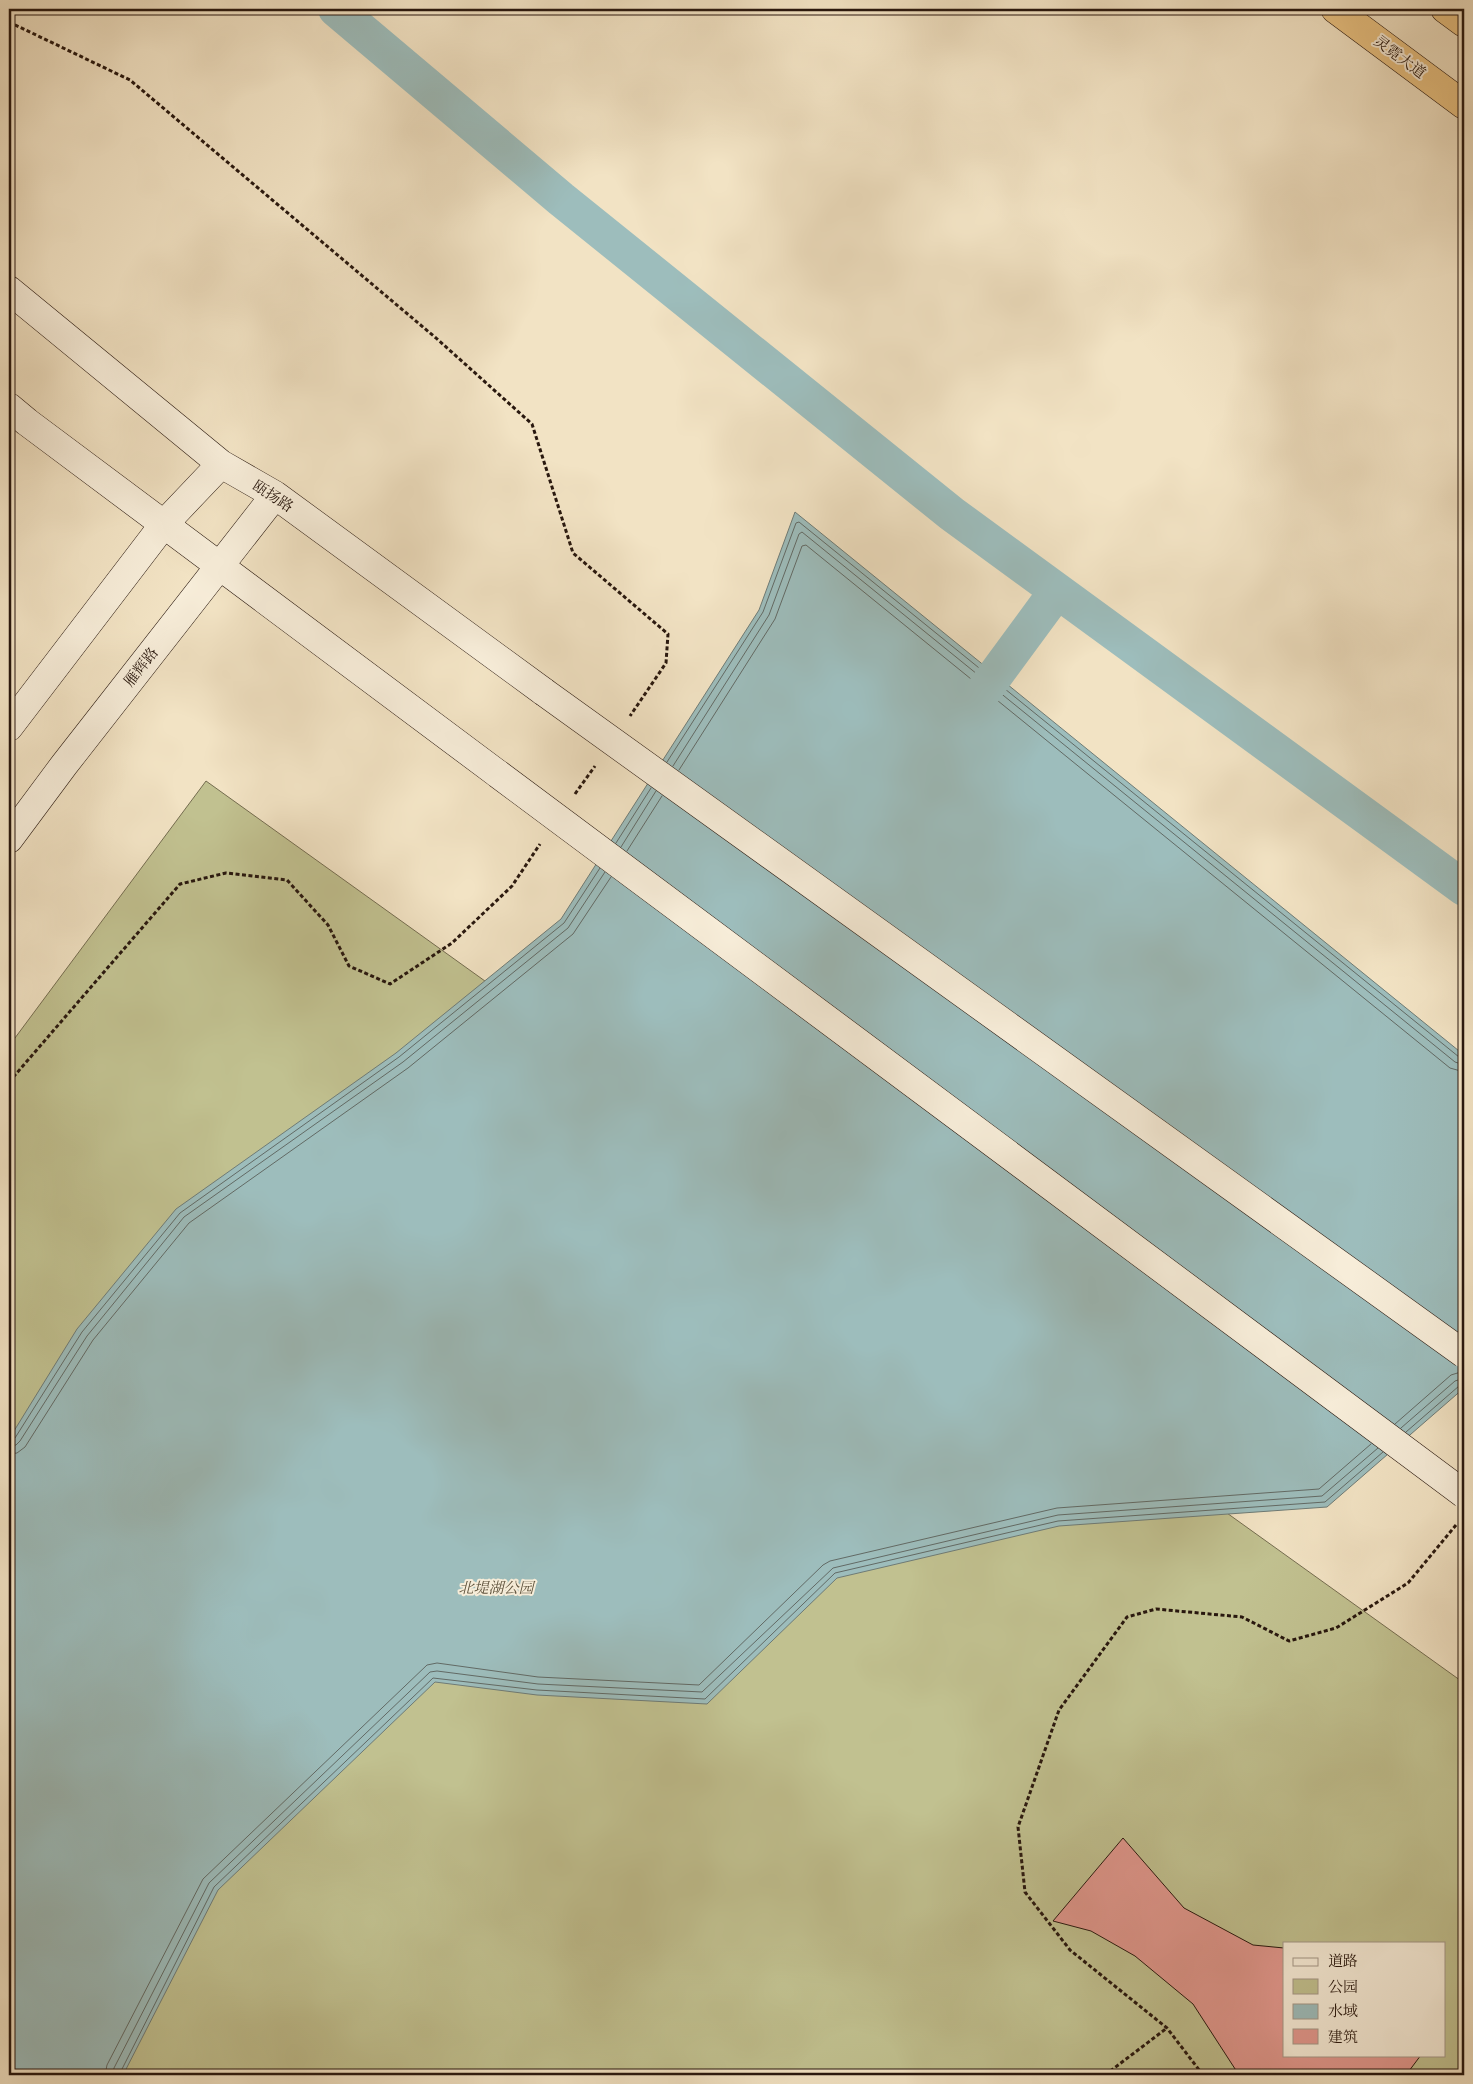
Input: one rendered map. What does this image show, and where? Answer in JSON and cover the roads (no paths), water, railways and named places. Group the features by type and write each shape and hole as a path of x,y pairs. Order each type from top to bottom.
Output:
{"highway":[{"name":"灵霓大道","path":"1335,9 1464,105"},
{"path":"1444,9 1464,23"}],"street":[{"name":"瓯扬路","path":"9,290 222,464 275,495 544,692 1464,1354"},
{"path":"9,407 1464,1494"},
{"path":"9,727 164,524 222,464"},
{"name":"雁辉路","path":"9,839 64,765 275,495"}],"water":[{"path":"795,512 1464,1055 1464,1388 1327,1507 1059,1526 837,1578 707,1704 537,1695 435,1682 218,1890 123,2075 9,2075 9,1439 77,1329 176,1209 396,1053 561,919 759,610"}],"waterway":[{"path":"336,9 561,199 952,514 1464,888"},
{"path":"966,715 1057,591"}],"park label":[{"name":"北堤湖公园","path":"496,1588"}]}
